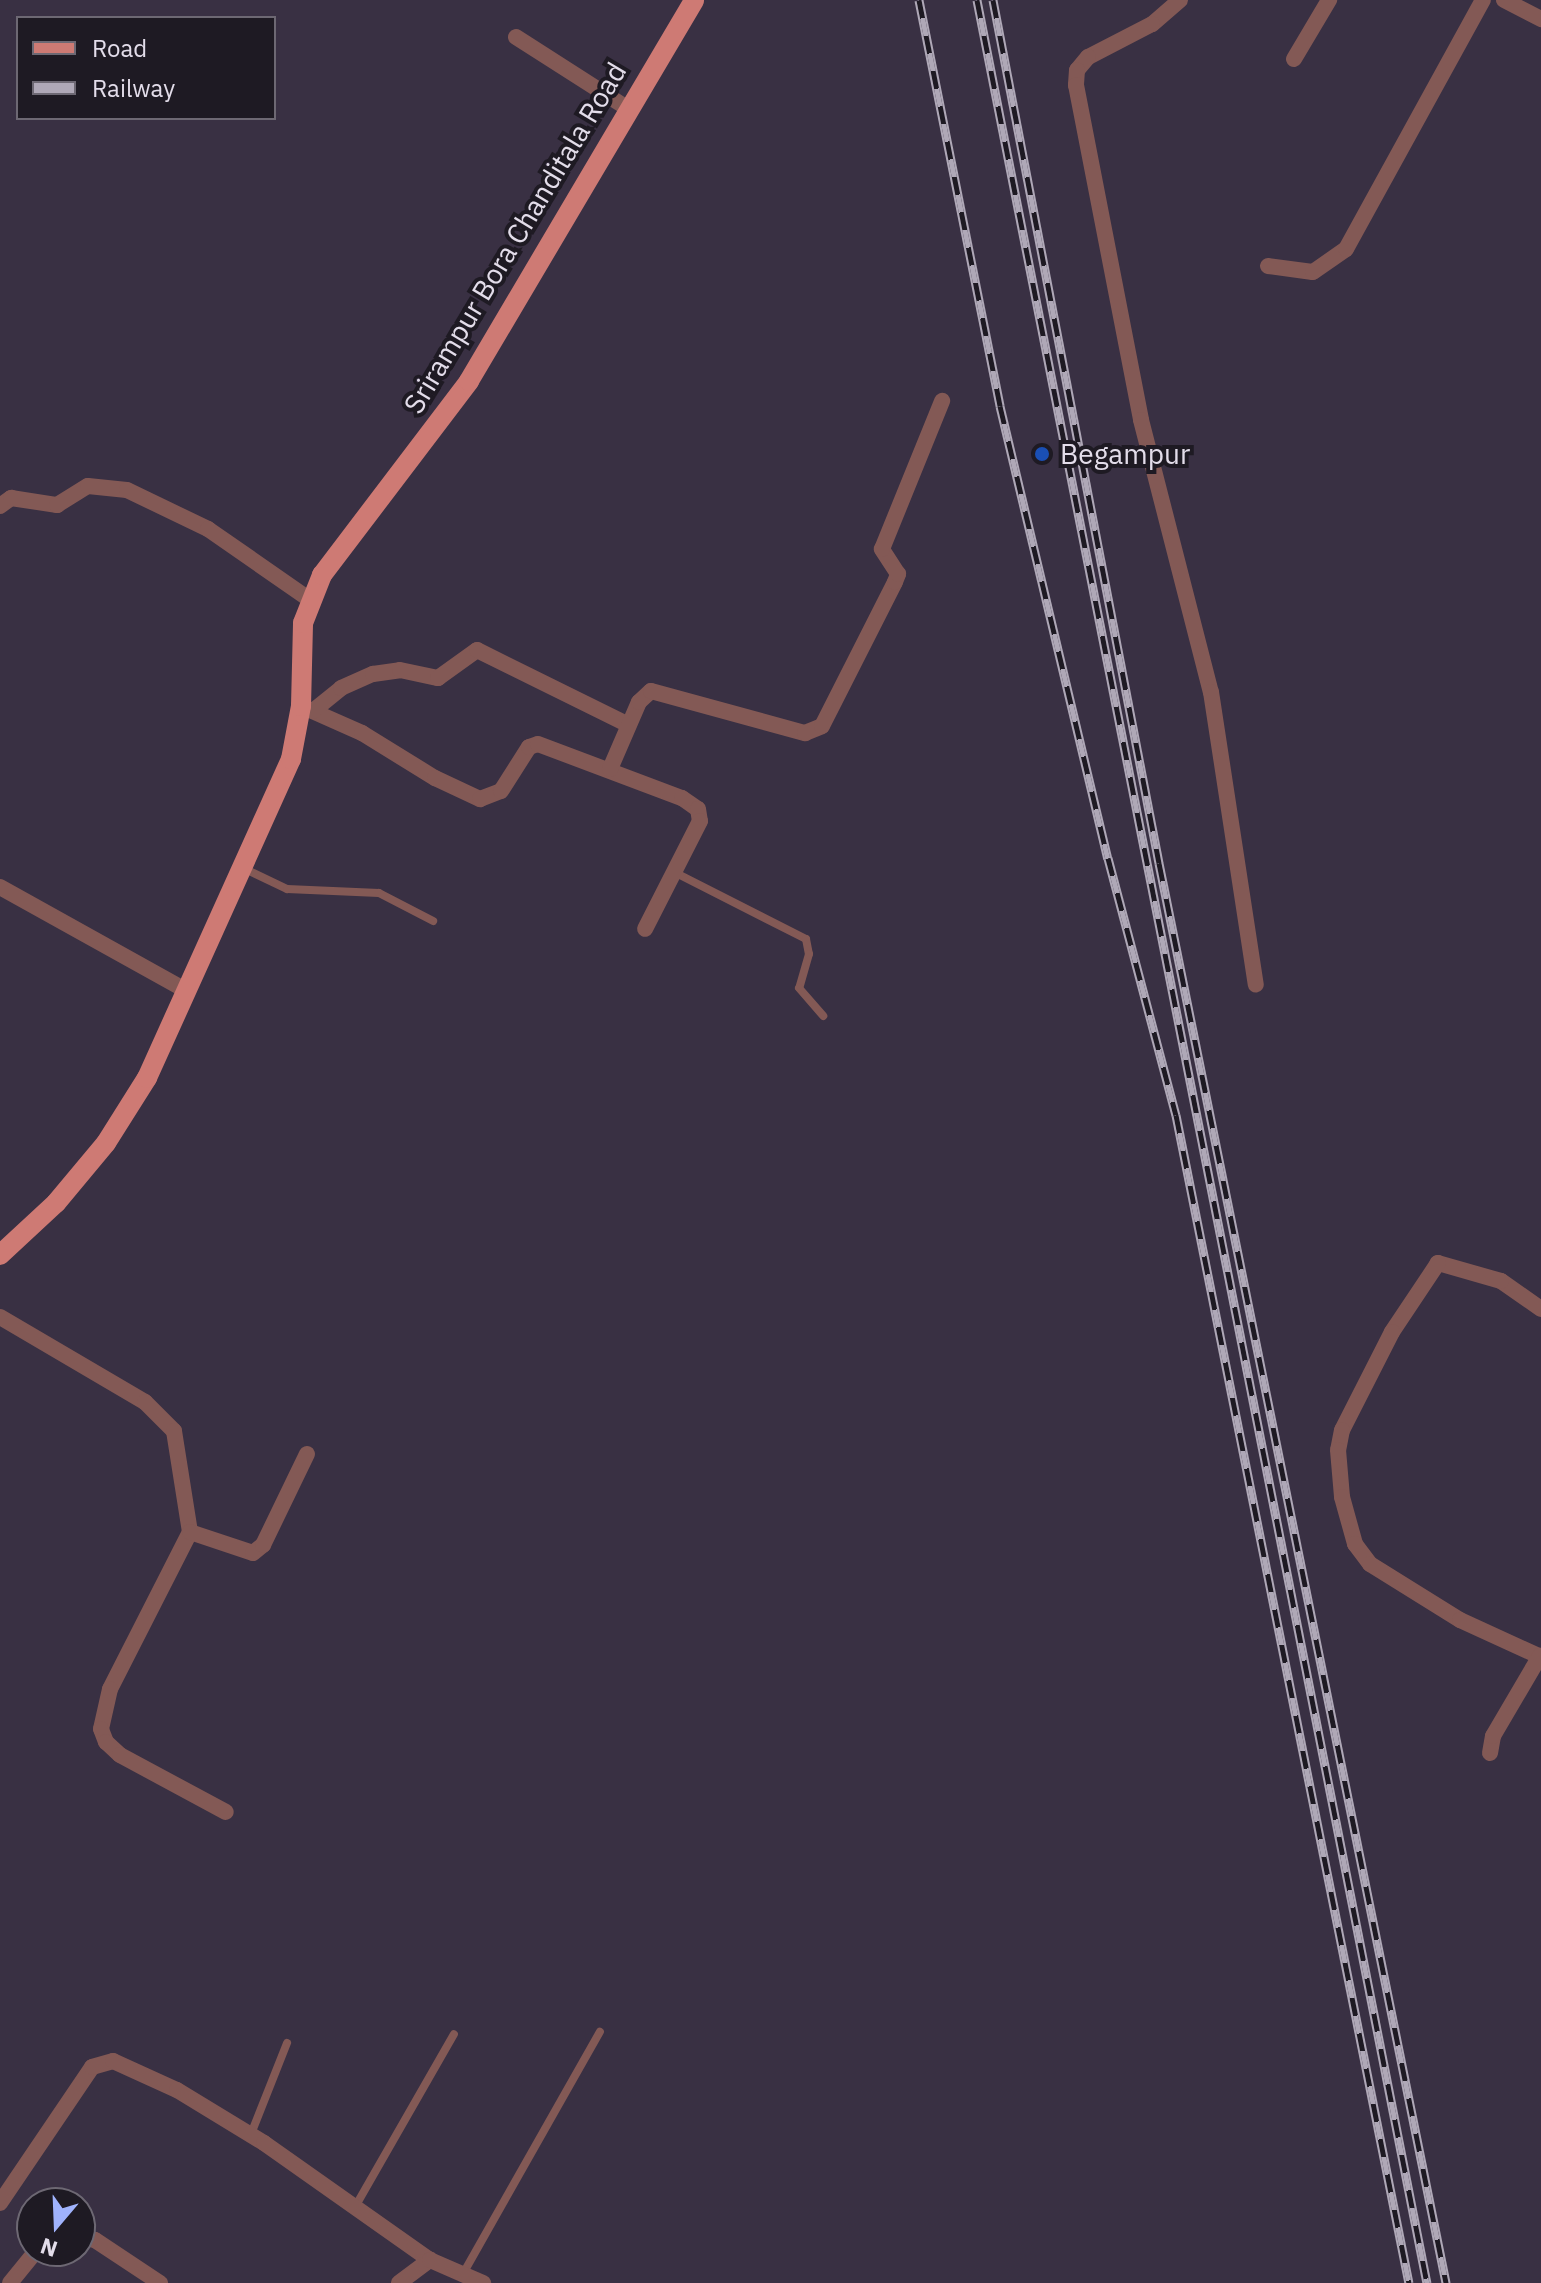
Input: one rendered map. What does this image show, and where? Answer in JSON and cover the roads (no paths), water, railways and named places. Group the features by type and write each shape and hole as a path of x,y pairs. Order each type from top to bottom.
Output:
{"main road":[{"name":"Srirampur Bora Chanditala Road","path":"0,1255 56,1203 106,1143 147,1078 291,759 307,709 301,647 310,600 330,564 469,381 627,108 694,0"}],"street":[{"path":"1180,0 1152,24 1088,57 1077,70 1076,85 1141,420 1211,692 1256,985"},
{"path":"1294,59 1329,0"},
{"path":"1268,266 1313,272 1346,249 1483,0"},
{"path":"1504,0 1541,19"},
{"path":"516,37 627,108"},
{"path":"610,769 643,693 662,691 805,733 822,726 898,574 882,549 942,401"},
{"path":"0,506 11,498 57,505 88,486 127,490 208,529 310,600"},
{"path":"307,709 341,688 373,674 400,670 438,678 477,650 629,725"},
{"path":"307,709 480,799 501,791 529,747 538,744 610,769 698,809 700,821 645,929"},
{"path":"0,887 187,991"},
{"path":"1490,1753 1493,1736 1541,1657 1460,1620 1370,1564 1355,1544 1342,1497 1338,1450 1342,1430 1392,1332 1438,1263 1501,1281 1541,1309"},
{"path":"0,1317 145,1402 164,1418 180,1448 190,1532 110,1689 101,1729 106,1742 120,1755 226,1812"},
{"path":"190,1532 253,1553 263,1545 307,1454"},
{"path":"0,2203 79,2084 101,2060 153,2079 251,2135 430,2260 464,2272 483,2283"},
{"path":"96,2241 160,2283"},
{"path":"399,2283 430,2260"},
{"path":"10,2283 23,2267"}],"lane":[{"path":"243,868 287,889 379,893 433,921"},
{"path":"674,872 806,939 809,954 799,988 823,1016"},
{"path":"464,2272 600,2032"},
{"path":"354,2207 454,2034"},
{"path":"251,2135 287,2043"}],"railway":[{"path":"919,0 1000,406 1108,858 1176,1115 1409,2283"},
{"path":"977,0 1427,2283"},
{"path":"993,0 1159,863 1446,2283"}],"place":[{"name":"Begampur","path":"1042,454"}]}
